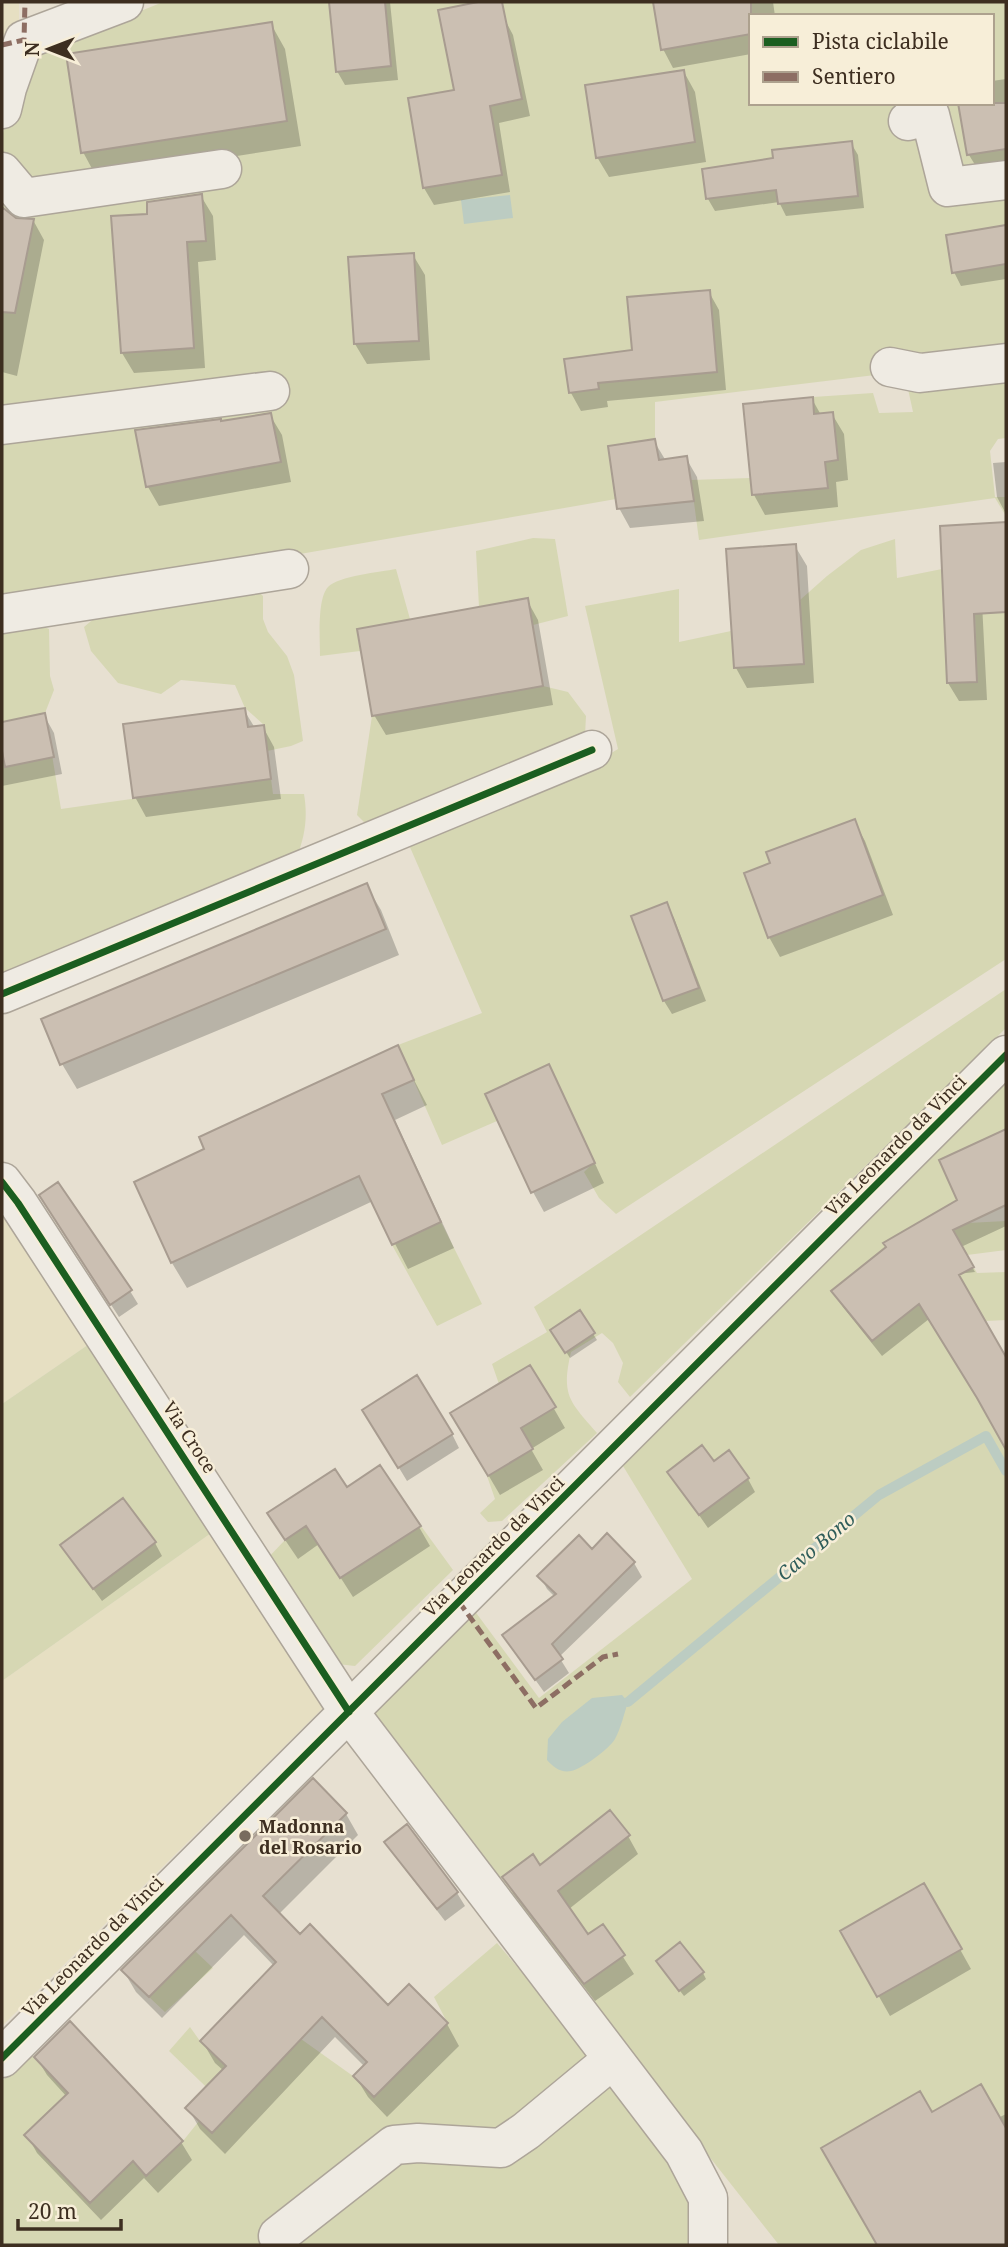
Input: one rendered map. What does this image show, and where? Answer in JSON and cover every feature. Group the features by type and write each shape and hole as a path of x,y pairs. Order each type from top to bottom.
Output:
{"street":[{"path":"2,109 6,88 24,40 124,2"},
{"path":"908,121 930,115 948,187 1006,180"},
{"path":"2,172 24,198 222,169"},
{"path":"890,367 920,373 1006,363"},
{"path":"2,425 270,391"},
{"path":"2,614 289,569"},
{"path":"2,995 592,750"},
{"name":"Via Leonardo da Vinci","path":"2,2058 1006,1055"},
{"name":"Via Croce","path":"2,1182 187,1460 349,1712 684,2152 708,2198 708,2245"},
{"path":"278,2236 394,2145 418,2143 501,2148 526,2131 613,2059"}],"shaded area":[{"path":"2,2 19,2 19,29 2,35"},
{"path":"510,195 513,218 464,224 461,200"},
{"path":"2,1203 95,1340 2,1404"},
{"path":"214,1531 328,1703 2,2026 2,1681"},
{"path":"622,1695 628,1702 621,1726 615,1739 601,1753 582,1767 571,1771 558,1769 547,1760 548,1739 562,1722 592,1698"}],"green space":[{"path":"163,2 1006,2 1006,356 655,402 655,439 608,447 616,499 2,606 2,138 13,85 42,54"},
{"path":"1006,377 1006,438 998,439 990,451 995,497 1006,497 1006,516 995,498 699,540 691,480 750,478 752,495 827,488 825,462 838,460 833,413 814,414 813,397 873,393 879,413 913,412 908,389"},
{"path":"533,538 555,539 568,616 533,625 528,599 479,607 476,551"},
{"path":"895,539 897,578 942,569 947,683 977,682 975,614 1006,612 1006,959 616,1214 599,1198 584,1172 594,1162 485,1095 497,1121 442,1145 398,1045 482,1013 406,838 603,758 618,749 585,606 679,589 679,642 731,631 735,668 804,664 800,600 861,550"},
{"path":"396,569 410,619 357,629 360,651 320,656 322,600 328,587 350,577"},
{"path":"252,586 263,596 263,619 268,632 287,656 294,675 303,741 291,746 267,751 264,725 245,708 235,685 181,680 161,694 118,683 91,651 84,627 97,616"},
{"path":"32,622 49,629 50,676 54,690 45,713 61,809 271,779 273,794 304,794 306,819 296,859 2,983 2,626"},
{"path":"543,686 568,692 586,716 585,735 370,828 357,815 372,716"},
{"path":"1006,989 1006,1028 630,1397 618,1382 623,1363 613,1343 602,1333 571,1352 567,1388 574,1405 597,1433 502,1521 488,1522 480,1513 495,1499 487,1476 450,1413 499,1384 492,1364 547,1332 534,1307"},
{"path":"1006,1072 1006,1129 939,1161 968,1223 1006,1221 1006,1250 967,1255 977,1273 1006,1272 1006,1320 986,1321 1006,1357 1006,1382 977,1398 1006,1451 1006,2245 779,2245 577,1989 500,1878 366,1712 474,1610 539,1698 692,1579 623,1466"},
{"path":"441,1222 482,1304 437,1326 392,1245"},
{"path":"95,1340 214,1531 2,1681 2,1404"},
{"path":"306,1526 341,1578 421,1526 453,1570 355,1666 329,1663 264,1562 285,1540"},
{"path":"497,1943 588,2050 700,2200 693,2245 2,2245 2,2081 30,2053 146,2176 183,2141 199,2121 212,2133 232,2112 169,2051 190,2027 200,2041 252,2090 301,2039 353,2076 374,2097 448,2024 434,1997"},
{"path":"195,1951 213,1968 165,2012 149,1997"}],"building":[{"path":"329,2 385,2 391,66 336,72"},
{"path":"478,2 502,2 522,99 490,106 502,175 423,188 408,98 454,90 438,10"},
{"path":"653,2 751,2 749,34 661,50"},
{"path":"272,22 287,121 81,153 66,54"},
{"path":"684,70 695,142 596,158 585,85"},
{"path":"1006,103 1006,149 967,155 958,105"},
{"path":"852,141 858,196 778,204 776,190 706,199 702,169 773,158 772,150"},
{"path":"202,194 206,241 187,242 194,348 121,353 111,216 147,214 147,202"},
{"path":"2,207 16,218 34,219 15,313 2,312"},
{"path":"1006,225 1006,264 952,273 946,235"},
{"path":"414,253 419,341 354,344 348,257"},
{"path":"710,290 717,372 598,383 599,389 569,393 564,359 632,350 627,297"},
{"path":"813,397 814,414 833,412 838,460 825,462 828,488 752,495 743,404"},
{"path":"271,413 281,462 146,487 135,430"},
{"path":"655,439 659,460 687,456 694,501 617,509 608,446"},
{"path":"1006,522 1006,612 974,614 977,682 947,683 940,526"},
{"path":"796,544 804,664 734,668 726,549"},
{"path":"528,598 543,686 372,716 357,629"},
{"path":"245,708 248,727 264,725 271,779 133,798 123,724"},
{"path":"45,713 54,757 5,767 2,722"},
{"path":"855,819 883,895 768,938 744,873 770,863 766,852"},
{"path":"367,883 386,929 60,1065 41,1019"},
{"path":"667,902 699,988 663,1001 631,916"},
{"path":"398,1045 414,1080 382,1094 441,1222 392,1245 359,1176 171,1263 134,1182 204,1149 199,1137"},
{"path":"549,1064 595,1163 531,1193 485,1094"},
{"path":"1006,1129 1006,1205 953,1230 974,1267 959,1275 1006,1357 1006,1450 919,1304 872,1341 831,1291 886,1247 883,1243 957,1200 939,1160"},
{"path":"58,1182 132,1290 110,1305 39,1195"},
{"path":"580,1310 595,1333 565,1353 550,1330"},
{"path":"530,1365 556,1407 521,1428 533,1449 488,1476 450,1413"},
{"path":"417,1375 453,1434 398,1468 362,1410"},
{"path":"702,1445 714,1461 729,1450 749,1478 699,1515 667,1472"},
{"path":"380,1465 421,1526 340,1578 306,1526 285,1540 267,1513 335,1469 347,1487"},
{"path":"123,1498 156,1542 93,1589 60,1545"},
{"path":"607,1533 635,1562 552,1644 563,1659 535,1680 502,1635 556,1594 537,1576 579,1535 592,1549"},
{"path":"313,1778 347,1813 263,1896 300,1934 310,1924 388,2005 409,1984 448,2023 374,2097 353,2076 367,2062 322,2017 212,2133 185,2108 226,2066 200,2041 276,1962 231,1915 149,1997 121,1970"},
{"path":"610,1810 630,1835 558,1891 588,1934 603,1924 625,1955 584,1984 502,1877 533,1854 540,1865"},
{"path":"407,1824 458,1892 437,1909 384,1842"},
{"path":"924,1883 962,1949 877,1997 840,1931"},
{"path":"680,1942 704,1972 679,1991 656,1961"},
{"path":"70,2021 183,2141 146,2176 133,2161 90,2203 24,2135 68,2093 34,2057"},
{"path":"981,2084 1006,2128 1006,2245 877,2245 821,2148 920,2091 932,2112"}],"waterway":[{"name":"Cavo Bono","path":"628,1702 879,1495 986,1436 1006,1471"}],"marked path":[{"path":"2,45 24,40 25,2"},
{"path":"459,1602 536,1708 603,1657 618,1654"}],"cycle path":[{"path":"2,994 592,750"},
{"path":"2,2058 1006,1055"},
{"path":"2,1182 349,1712"}],"place":[{"name":"Madonna del Rosario","path":"245,1836"}]}
